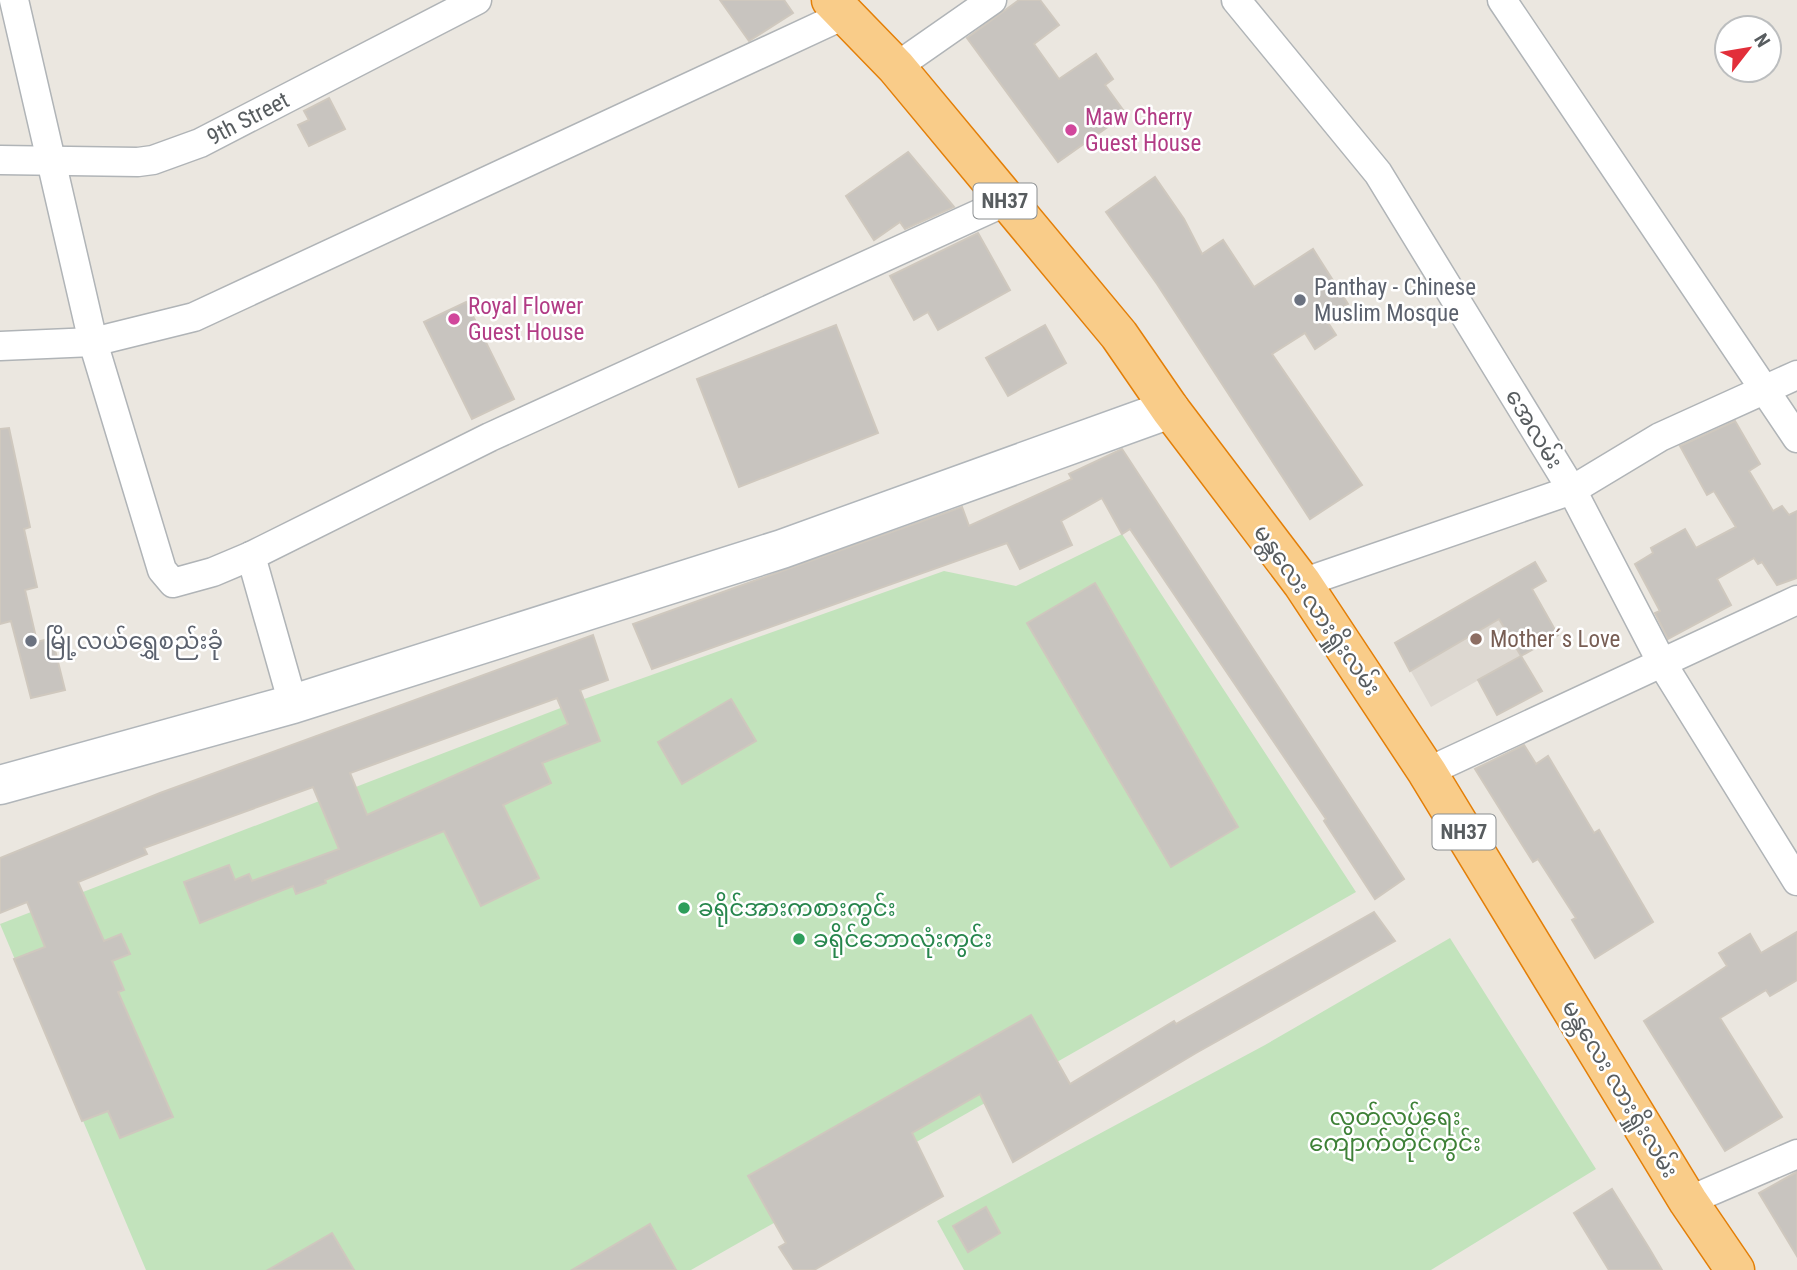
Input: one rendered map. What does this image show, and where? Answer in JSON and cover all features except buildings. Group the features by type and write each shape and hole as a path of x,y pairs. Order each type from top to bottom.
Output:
{"highway":[{"name":"မန္တလေး လားရှိုးလမ်း","path":"838,7 896,67 1119,335 1170,410 1302,583 1427,772 1688,1201 1735,1270"}],"street":[{"path":"14,0 93,342 163,570 173,583 213,572 251,556 490,438 1006,202"},
{"name":"9th Street","path":"0,160 153,160 188,147 477,0"},
{"path":"896,67 992,0"},
{"name":"အေလမ်း","path":"1236,0 1378,173 1572,490 1663,664 1797,881"},
{"path":"1502,0 1768,391 1797,438"},
{"path":"0,346 93,342 194,317 838,7"},
{"path":"1302,583 1572,490 1660,437 1768,391 1797,375"},
{"path":"0,785 293,704 782,549 1170,410"},
{"path":"251,556 293,704"},
{"path":"1427,772 1797,600"},
{"path":"1688,1201 1797,1154"}],"shaded area":[{"name":"Mother´s Love","path":"1535,562 1546,581 1532,590 1558,635 1431,707 1395,643"}],"green space":[{"name":"ခရိုင်အားကစားကွင်း","path":"1122,534 1356,892 691,1270 146,1270 0,924 584,699 944,571 1016,586"},
{"name":"လွတ်လပ်ရေး ကျောက်တိုင်ကွင်း","path":"1450,938 1596,1169 1431,1270 964,1270 937,1221 1265,1045"}],"place":[{"name":"Maw Cherry Guest House","path":"1071,130"},
{"name":"Panthay - Chinese Muslim Mosque","path":"1300,300"},
{"name":"Royal Flower Guest House","path":"454,319"},
{"name":"Mother´s Love","path":"1476,639"},
{"name":"မြို့လယ်ရွှေစည်းခုံ","path":"31,641"},
{"name":"ခရိုင်အားကစားကွင်း","path":"684,908"},
{"name":"ခရိုင်ဘောလုံးကွင်း","path":"799,939"}]}
